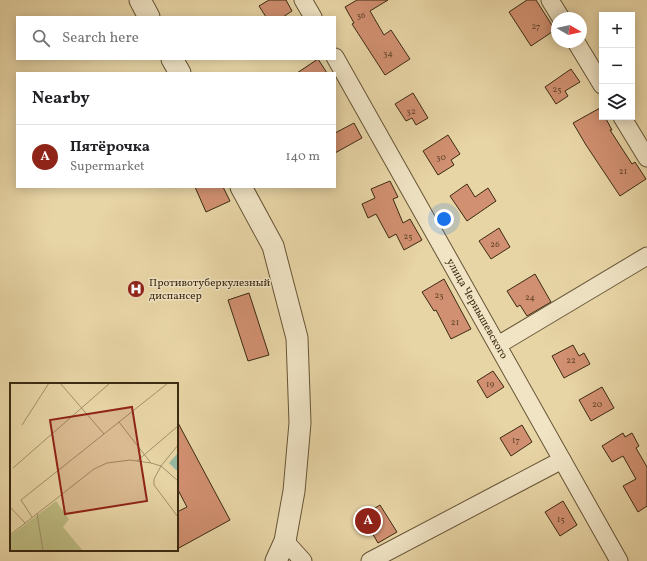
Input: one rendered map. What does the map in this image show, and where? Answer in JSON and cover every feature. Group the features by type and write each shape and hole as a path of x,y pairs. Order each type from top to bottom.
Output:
{"street":[{"path":"140,0 148,16"},
{"path":"303,0 311,16"},
{"path":"550,0 557,12"},
{"path":"580,48 601,84"},
{"name":"улица Чернышевского","path":"336,59 619,561"},
{"path":"173,60 179,72"},
{"path":"624,120 647,158"},
{"path":"242,188 273,246 297,338 300,423 294,491 284,541 276,561"},
{"path":"498,345 647,256"},
{"path":"370,561 562,460"},
{"path":"284,541 303,561"}],"building":[{"path":"269,0 286,0 292,11 284,16 265,16 259,6"},
{"path":"357,0 388,0 370,11 384,35 391,30 410,59 385,75 352,24 354,23 345,7"},
{"path":"527,0 536,0 551,24 551,33 531,46 509,12"},
{"path":"319,60 326,72 298,72"},
{"path":"571,69 580,82 565,91 568,96 556,104 545,87"},
{"path":"413,93 428,118 416,125 412,118 406,121 395,104"},
{"path":"599,109 599,120 607,120 612,130 610,130 632,164 635,162 646,179 620,196 573,123"},
{"path":"354,123 362,138 336,152 336,132"},
{"path":"448,135 460,154 451,160 454,165 438,175 423,151"},
{"path":"390,181 398,197 393,199 403,223 410,219 422,240 404,250 396,234 389,238 376,214 368,218 362,204 375,198 371,189"},
{"path":"467,184 475,197 488,188 496,201 467,221 450,196"},
{"path":"195,188 224,188 230,201 206,212"},
{"path":"499,228 510,247 491,259 479,241"},
{"path":"535,274 551,302 527,316 520,305 517,307 507,291"},
{"path":"444,279 471,329 451,339 436,310 434,311 422,292"},
{"path":"249,293 269,355 248,361 228,300"},
{"path":"573,345 579,356 584,353 590,364 564,378 552,356"},
{"path":"493,371 504,387 487,398 477,381"},
{"path":"602,387 614,408 591,421 579,400"},
{"path":"178,423 230,520 178,548 178,512 187,507 178,490"},
{"path":"522,425 532,442 511,456 500,438"},
{"path":"623,433 625,437 632,433 639,446 636,448 647,467 647,506 638,512 623,486 636,479 623,456 612,462 602,446"},
{"path":"563,501 577,525 560,536 545,512"},
{"path":"380,505 397,532 378,543 362,516"}],"place":[{"name":"Противотуберкулезный диспансер","path":"136,289"},
{"name":"Пятёрочка","path":"368,521"}]}
